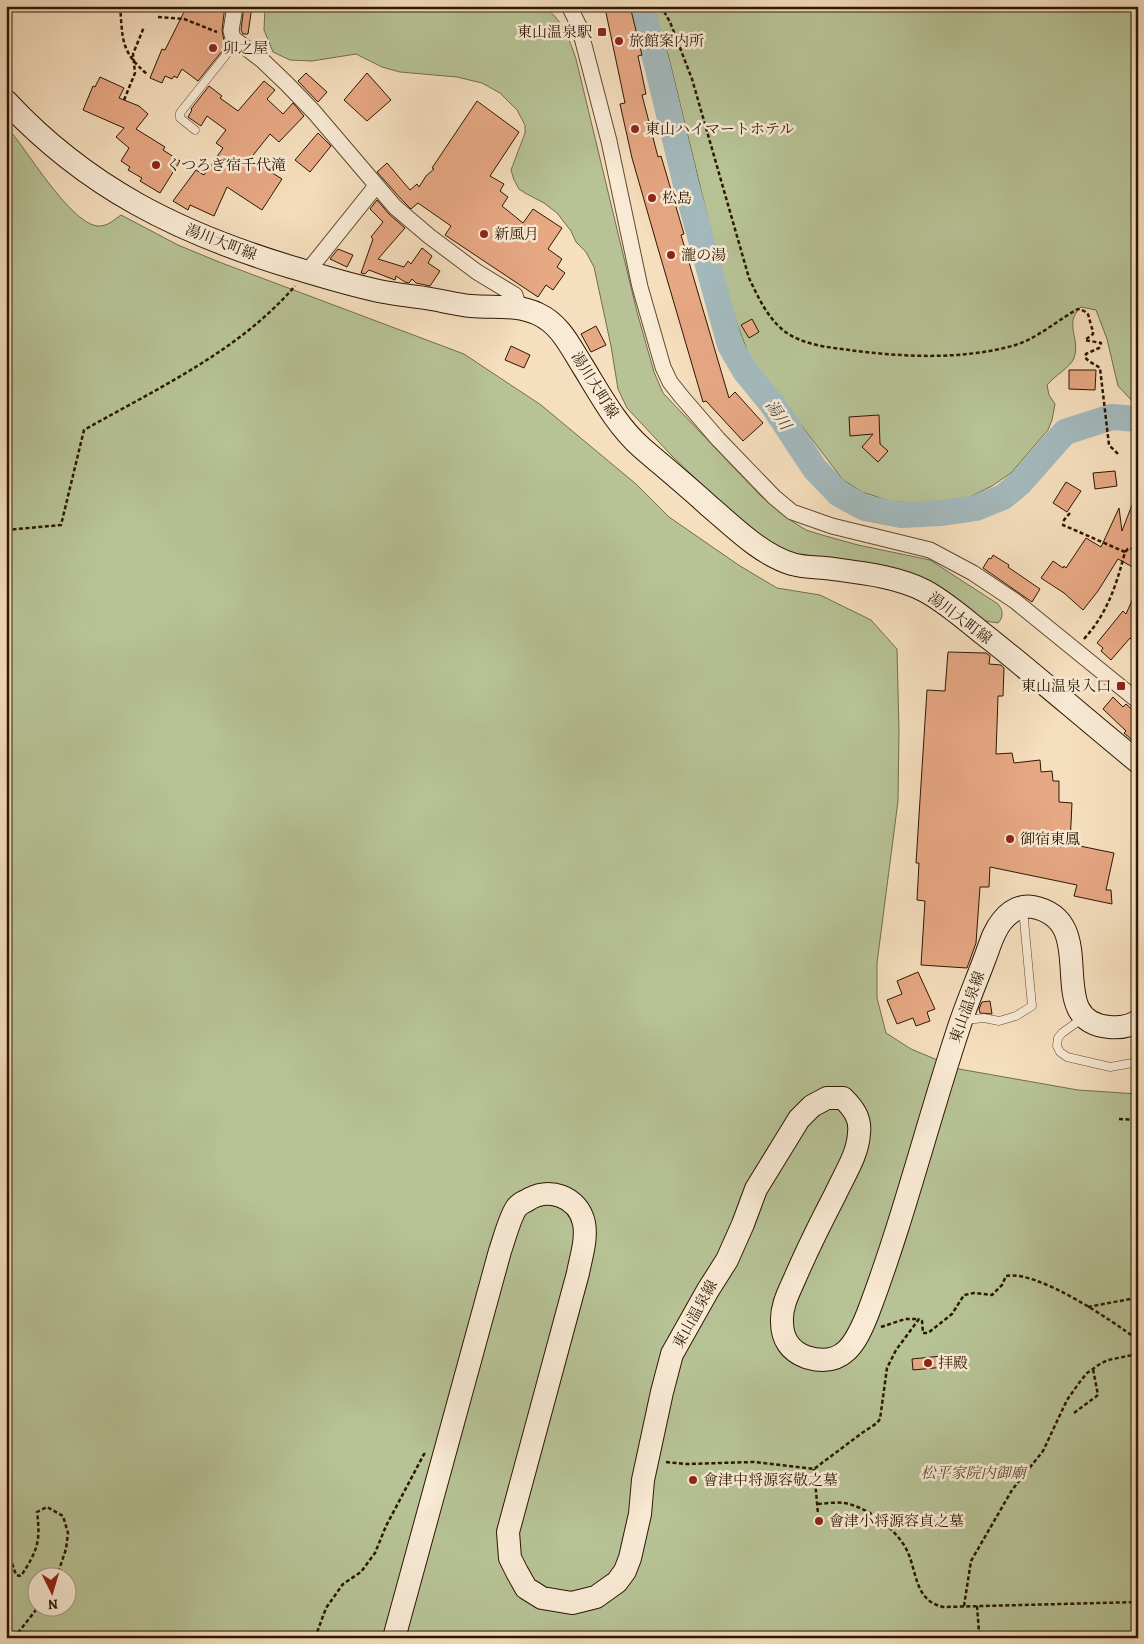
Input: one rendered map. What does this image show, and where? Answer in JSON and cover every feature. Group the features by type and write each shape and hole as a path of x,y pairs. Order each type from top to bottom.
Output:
{"main road":[{"name":"湯川大町線","path":"6,101 68,160 94,178 149,211 213,241 307,272 384,292 469,306 518,308 542,315 553,323 565,337 618,421 635,442 761,548 781,560 795,565 872,575 923,590 942,602 1019,662 1138,762"},
{"path":"1023,907 1029,906 1045,910 1056,918 1066,932 1070,943 1073,994 1076,1004 1084,1017 1096,1024 1105,1026 1125,1027 1138,1021"},
{"name":"東山温泉線","path":"394,1638 500,1251 517,1207 534,1196 549,1194 563,1196 572,1203 584,1222 585,1238 578,1273 508,1532 510,1558 526,1588 542,1598 572,1603 596,1597 617,1582 625,1571 630,1558 640,1514 643,1480 672,1354 727,1260 744,1224 756,1189 775,1157 799,1119 812,1106 828,1098 843,1098 856,1111 860,1132 856,1153 785,1301 782,1320 783,1336 790,1347 798,1353 821,1361 835,1359 846,1352 854,1342 867,1314 906,1200 961,1020 992,937 1000,922 1008,914 1017,908 1023,907"}],"street":[{"path":"235,6 231,31 235,40 263,61 314,112 395,206 429,236 477,272 515,295 518,308"},
{"path":"569,6 578,26 609,141 640,287 663,367 670,382 680,396 774,497 792,512 832,526 930,550 973,573 1015,601 1138,701"},
{"path":"307,272 376,186"}],"lane":[{"path":"196,130 180,118 180,113 235,40"},
{"path":"961,1020 984,1018 998,1022 1016,1016 1032,1006 1023,907"},
{"path":"1084,1017 1058,1038 1057,1046 1060,1052 1067,1057 1110,1067 1138,1062"}],"path":[{"path":"120,6 123,46 136,69 124,100"},
{"path":"661,6 670,22 692,79 749,278 762,305 784,331 796,338 816,345 909,356 952,355 1012,346 1027,341 1078,309 1086,311 1090,315 1093,330 1092,334 1085,340 1101,343 1099,348 1086,354 1085,357 1100,368 1103,408 1109,446 1118,454"},
{"path":"158,17 184,19 235,40"},
{"path":"144,27 133,54 133,61 148,75"},
{"path":"6,530 61,525 84,430 222,352 277,307 307,272"},
{"path":"1070,513 1064,520 1063,525 1125,552"},
{"path":"1074,650 1097,624 1106,609 1116,585 1125,552 1128,549 1138,548"},
{"path":"1119,1119 1138,1120"},
{"path":"660,1462 686,1464 754,1462 814,1469 877,1424 880,1419 887,1368 896,1350 919,1319 922,1321 923,1333 928,1333 952,1314 964,1296 974,1293 992,1295 1002,1285 1006,1276 1016,1274 1053,1288 1088,1307 1138,1340"},
{"path":"1088,1307 1130,1299 1138,1295"},
{"path":"964,1606 971,1561 1012,1490 1043,1451 1067,1400 1079,1383 1093,1369 1108,1360 1138,1354"},
{"path":"1074,1413 1098,1395 1093,1369"},
{"path":"315,1638 326,1608 343,1584 361,1572 374,1553 424,1454 445,1451"},
{"path":"814,1469 818,1514"},
{"path":"818,1504 851,1504 868,1512 888,1527 904,1545 916,1581 926,1599 933,1605 943,1607 1138,1602"},
{"path":"6,1545 16,1575 21,1576 39,1542 38,1512 47,1507 63,1516 68,1533 66,1549 60,1566"},
{"path":"977,1606 979,1632 987,1638"},
{"path":"14,1638 31,1616"}],"green space":[{"path":"265,6 543,6 550,11 564,29 576,59 637,312 654,372 663,393 761,496 793,522 806,530 858,545 930,560 998,604 1002,614 1000,621 998,623 985,621 781,549 757,537 672,456 627,408 618,389 594,267 586,252 576,242 571,231 557,213 544,203 519,189 514,180 511,170 525,133 525,125 517,110 500,93 482,83 457,77 400,72 382,67 356,54 312,61 290,60 273,52 264,30"},
{"path":"644,6 1138,6 1138,404 1134,403 1118,386 1107,339 1096,310 1081,307 1073,319 1076,344 1074,358 1047,385 1049,395 1055,404 1048,430 1011,473 992,486 966,499 928,503 893,502 862,492 843,480 750,358 727,297 668,54"},
{"name":"松平家院内御廟","path":"6,126 48,183 74,212 86,221 97,226 104,225 121,215 178,245 219,262 464,354 541,405 636,484 669,517 740,566 777,588 820,595 871,620 897,649 898,801 877,963 877,998 886,1033 911,1049 959,1069 1078,1090 1138,1094 1138,1638 6,1638"}],"building":[{"path":"187,6 203,6 215,10 216,6 225,6 222,30 224,41 227,45 198,81 182,69 177,78 174,76 172,79 165,76 162,83 150,78 162,49 165,50"},
{"path":"244,6 252,6 248,34 243,34 241,30"},
{"path":"630,6 642,55 638,56 646,94 642,95 658,157 661,156 684,234 681,235 729,398 735,392 763,423 743,441 706,401 703,402 632,158 620,104 625,103 605,8"},
{"path":"306,73 327,92 318,102 298,81"},
{"path":"367,73 391,100 367,121 344,100"},
{"path":"100,77 124,88 119,98 139,106 148,114 136,129 165,147 163,150 180,161 160,193 140,181 142,178 128,170 130,167 121,161 129,148 116,137 124,128 83,110 93,86 95,87"},
{"path":"264,81 275,90 267,99 283,114 293,103 304,116 279,142 270,134 250,159 282,179 262,210 227,187 214,216 190,205 188,210 173,201 196,170 204,175 223,148 216,143 226,130 207,116 201,126 188,117 191,109 209,86 222,96 220,98 238,111"},
{"path":"477,101 519,132 490,176 504,184 500,191 508,197 502,206 523,223 533,209 562,228 548,249 562,259 557,267 565,273 553,290 546,285 538,297 445,235 451,226 418,203 411,209 377,172 387,163 410,190 417,184 419,187 426,176 434,169 432,168"},
{"path":"318,133 331,146 310,172 295,160"},
{"path":"377,200 405,228 378,259 404,267 408,261 411,264 422,248 432,256 428,263 440,271 430,286 416,283 412,279 409,283 405,282 396,276 395,280 369,270 365,274 361,273 373,239 371,237 383,222 370,209"},
{"path":"338,249 353,255 347,267 330,259"},
{"path":"752,319 759,332 749,338 741,325"},
{"path":"596,326 606,345 591,352 581,334"},
{"path":"511,346 530,355 524,368 505,360"},
{"path":"1069,370 1096,370 1095,390 1069,389"},
{"path":"879,415 880,444 888,451 878,462 862,447 873,434 850,436 849,417"},
{"path":"1115,471 1117,486 1095,489 1093,473"},
{"path":"1066,482 1081,491 1067,512 1053,503"},
{"path":"1137,492 1138,570 1118,559 1098,591 1083,610 1064,593 1041,578 1053,561 1066,568 1086,538 1101,547 1119,508 1122,531"},
{"path":"993,555 1040,589 1032,602 983,568"},
{"path":"1138,587 1138,643 1130,638 1111,660 1101,651 1103,648 1097,643 1123,611 1126,614"},
{"path":"948,652 986,653 990,656 989,664 1001,665 1004,668 1003,696 998,696 996,754 1012,753 1014,763 1040,760 1041,772 1052,771 1053,781 1059,781 1059,802 1072,803 1070,844 1114,853 1106,890 1111,890 1112,904 1074,896 1077,885 990,867 989,887 980,887 976,943 967,968 921,965 925,901 917,900 919,863 916,863 927,690 945,691"},
{"path":"1113,697 1123,707 1126,704 1138,715 1138,745 1124,733 1126,731 1103,709"},
{"path":"918,972 935,1009 927,1012 930,1021 916,1026 913,1018 897,1024 887,1000 902,994 897,981"},
{"path":"990,1001 992,1014 980,1013 979,1009 982,1002"},
{"name":"拝殿","path":"942,1356 944,1367 913,1370 912,1359"}],"waterway":[{"name":"湯川","path":"637,6 644,16 686,185 730,345 745,371 772,404 815,469 839,494 865,508 901,515 942,513 976,508 1003,497 1020,483 1065,432 1112,417 1138,419"}],"place":[{"name":"東山温泉駅","path":"602,32"},
{"name":"旅館案内所","path":"619,41"},
{"name":"卯之屋","path":"213,48"},
{"name":"東山ハイマートホテル","path":"635,129"},
{"name":"くつろぎ宿千代滝","path":"156,165"},
{"name":"松島","path":"652,198"},
{"name":"新風月","path":"484,234"},
{"name":"瀧の湯","path":"671,255"},
{"name":"東山温泉入口","path":"1121,686"},
{"name":"御宿東鳳","path":"1010,839"},
{"name":"拝殿","path":"928,1363"},
{"name":"會津中将源容敬之墓","path":"693,1480"},
{"name":"會津小将源容貞之墓","path":"819,1521"}]}
